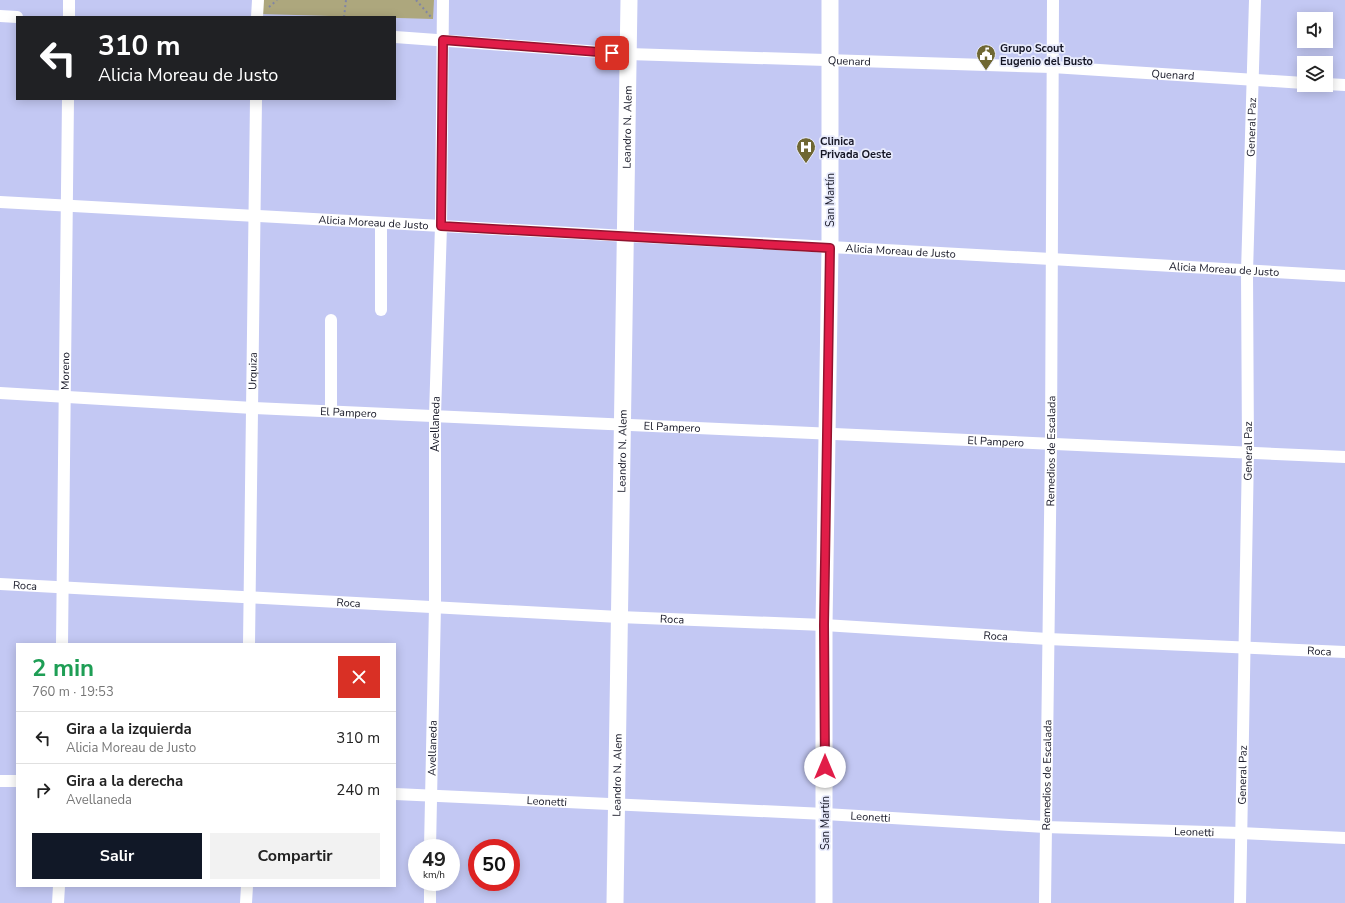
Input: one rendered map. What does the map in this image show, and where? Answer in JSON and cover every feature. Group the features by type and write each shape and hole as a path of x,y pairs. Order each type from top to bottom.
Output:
{"main road":[{"name":"Leandro N. Alem","path":"615,903 629,0"},
{"name":"San Martín","path":"824,903 824,625 830,248 830,0"}],"street":[{"path":"69,0 69,16"},
{"path":"257,16 258,0"},
{"name":"Avellaneda","path":"430,839 435,606 435,414 441,226 443,0"},
{"name":"Remedios de Escalada","path":"1045,903 1051,444 1053,0"},
{"name":"General Paz","path":"1240,903 1240,833 1248,452 1247,272 1255,0"},
{"path":"0,16 16,17"},
{"name":"Quenard","path":"396,38 443,40 628,54 1052,67 1297,83"},
{"path":"1333,84 1345,85"},
{"name":"Moreno","path":"62,643 68,100"},
{"name":"Urquiza","path":"249,643 256,100"},
{"name":"Alicia Moreau de Justo","path":"0,202 1051,259 1247,272 1345,276"},
{"path":"381,223 381,310"},
{"path":"331,320 331,410"},
{"name":"El Pampero","path":"0,393 253,408 435,414 622,425 827,432 1345,458"},
{"name":"Roca","path":"0,584 619,617 824,625 1048,639 1345,652"},
{"path":"0,781 16,781"},
{"name":"Leonetti","path":"396,794 825,814 1045,827 1345,838"},
{"path":"58,903 59,887"},
{"path":"246,903 247,887"},
{"path":"430,891 430,903"}],"path":[{"path":"344,16 346,0"},
{"path":"416,0 433,20"}],"shaded area":[{"path":"261,0 434,0 433,19 396,18 396,16 261,14"}],"place":[{"name":"Grupo Scout Eugenio del Busto","path":"986,71"},
{"name":"Clinica Privada Oeste","path":"806,164"}],"route":[{"path":"612,53 443,40 441,226 830,248 824,625 825,767"}]}
